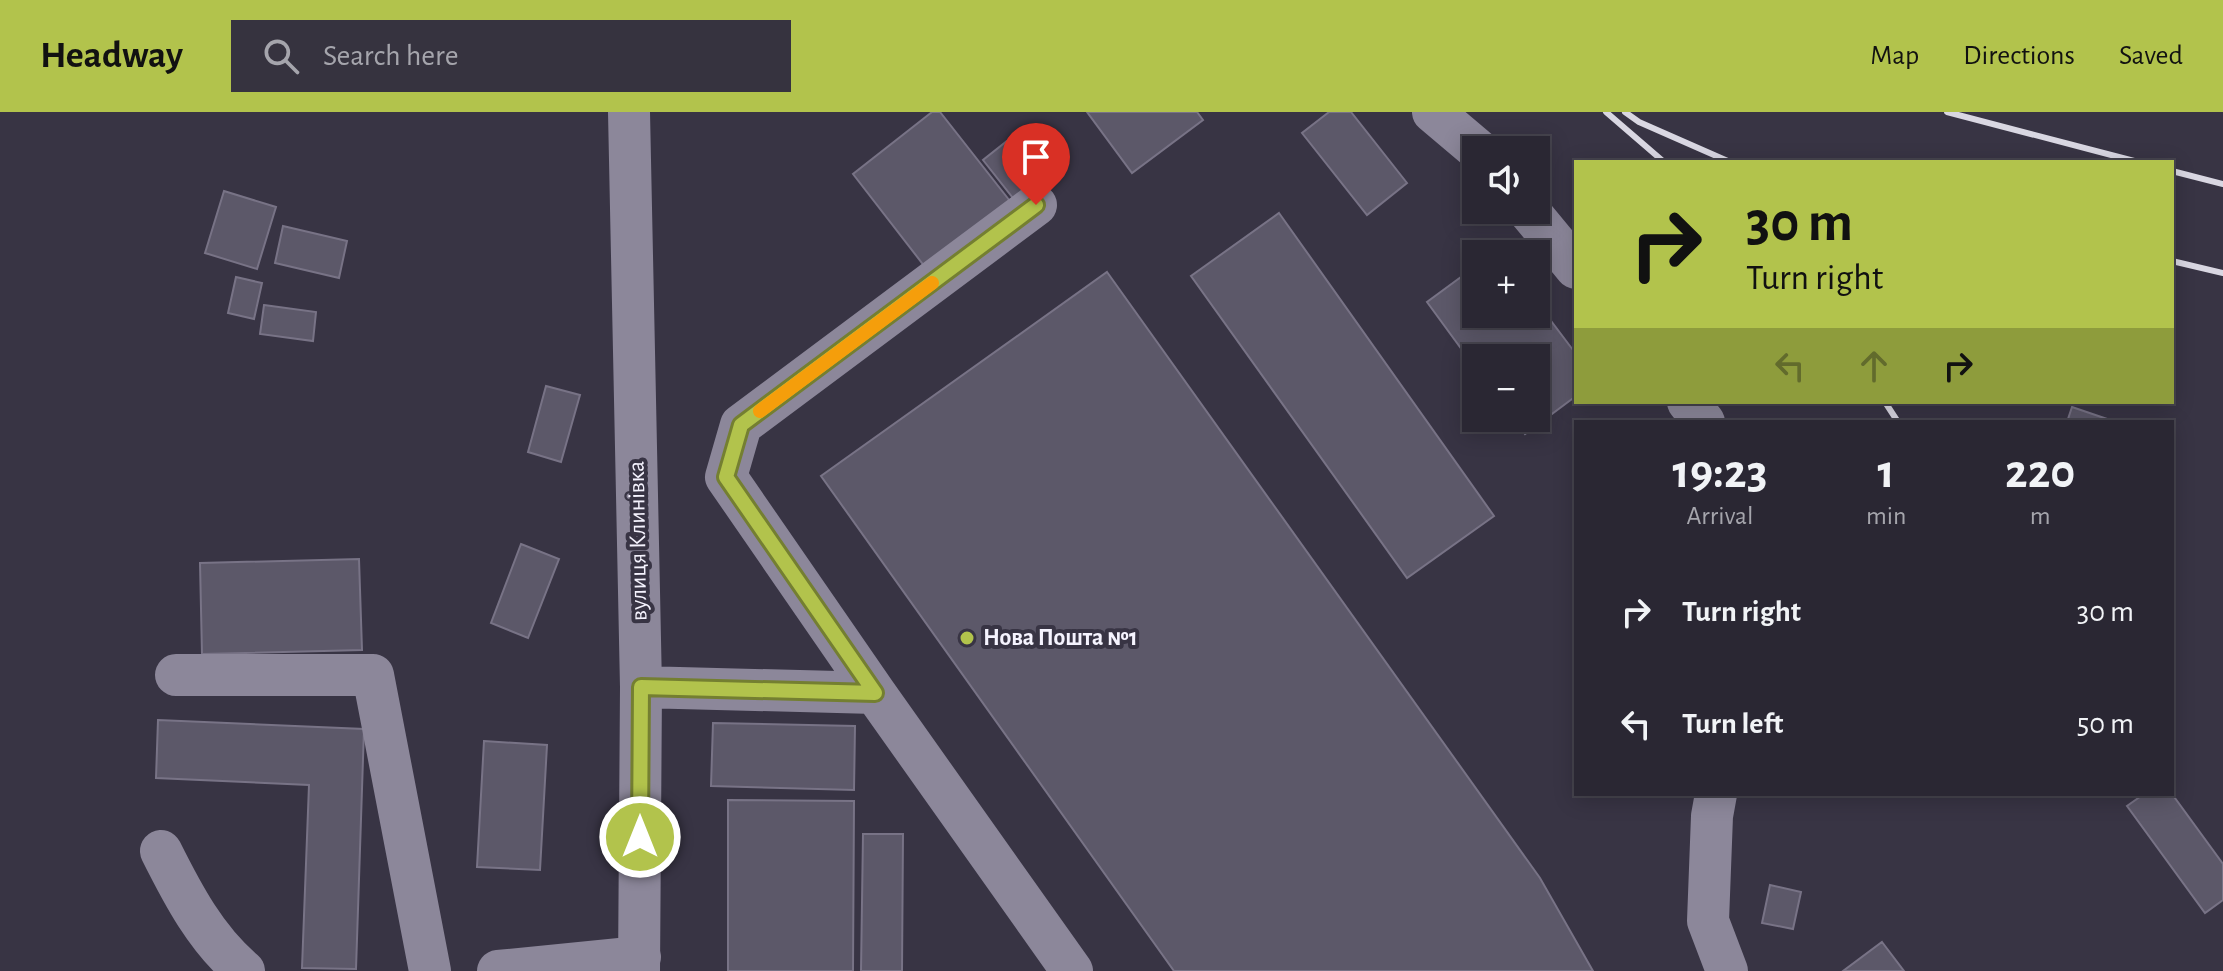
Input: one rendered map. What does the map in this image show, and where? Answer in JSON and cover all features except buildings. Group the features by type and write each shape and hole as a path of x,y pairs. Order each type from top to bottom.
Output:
{"street":[{"name":"вулиця Клинівка","path":"629,112 641,687 639,964"},
{"path":"1433,112 1462,136"},
{"path":"1036,205 741,425 726,477 1072,971"},
{"path":"1540,224 1574,266"},
{"path":"1690,404 1702,420"},
{"path":"176,675 373,675 430,971"},
{"path":"641,687 875,693"},
{"path":"1716,796 1712,816 1708,921 1727,971"},
{"path":"161,851 183,895 207,932 244,971"},
{"path":"498,971 639,964"}],"railway":[{"path":"1606,112 1662,160"},
{"path":"1625,112 1639,122 1725,160"},
{"path":"1947,112 2130,160"},
{"path":"2174,172 2223,184"},
{"path":"2174,261 2223,273"},
{"path":"1886,404 1897,420"}],"slow traffic":[{"path":"760,411 932,283"}],"place":[{"name":"Нова Пошта №1","path":"967,638"}],"route":[{"path":"640,837 641,687 875,693 726,477 741,425 1036,205"}]}
